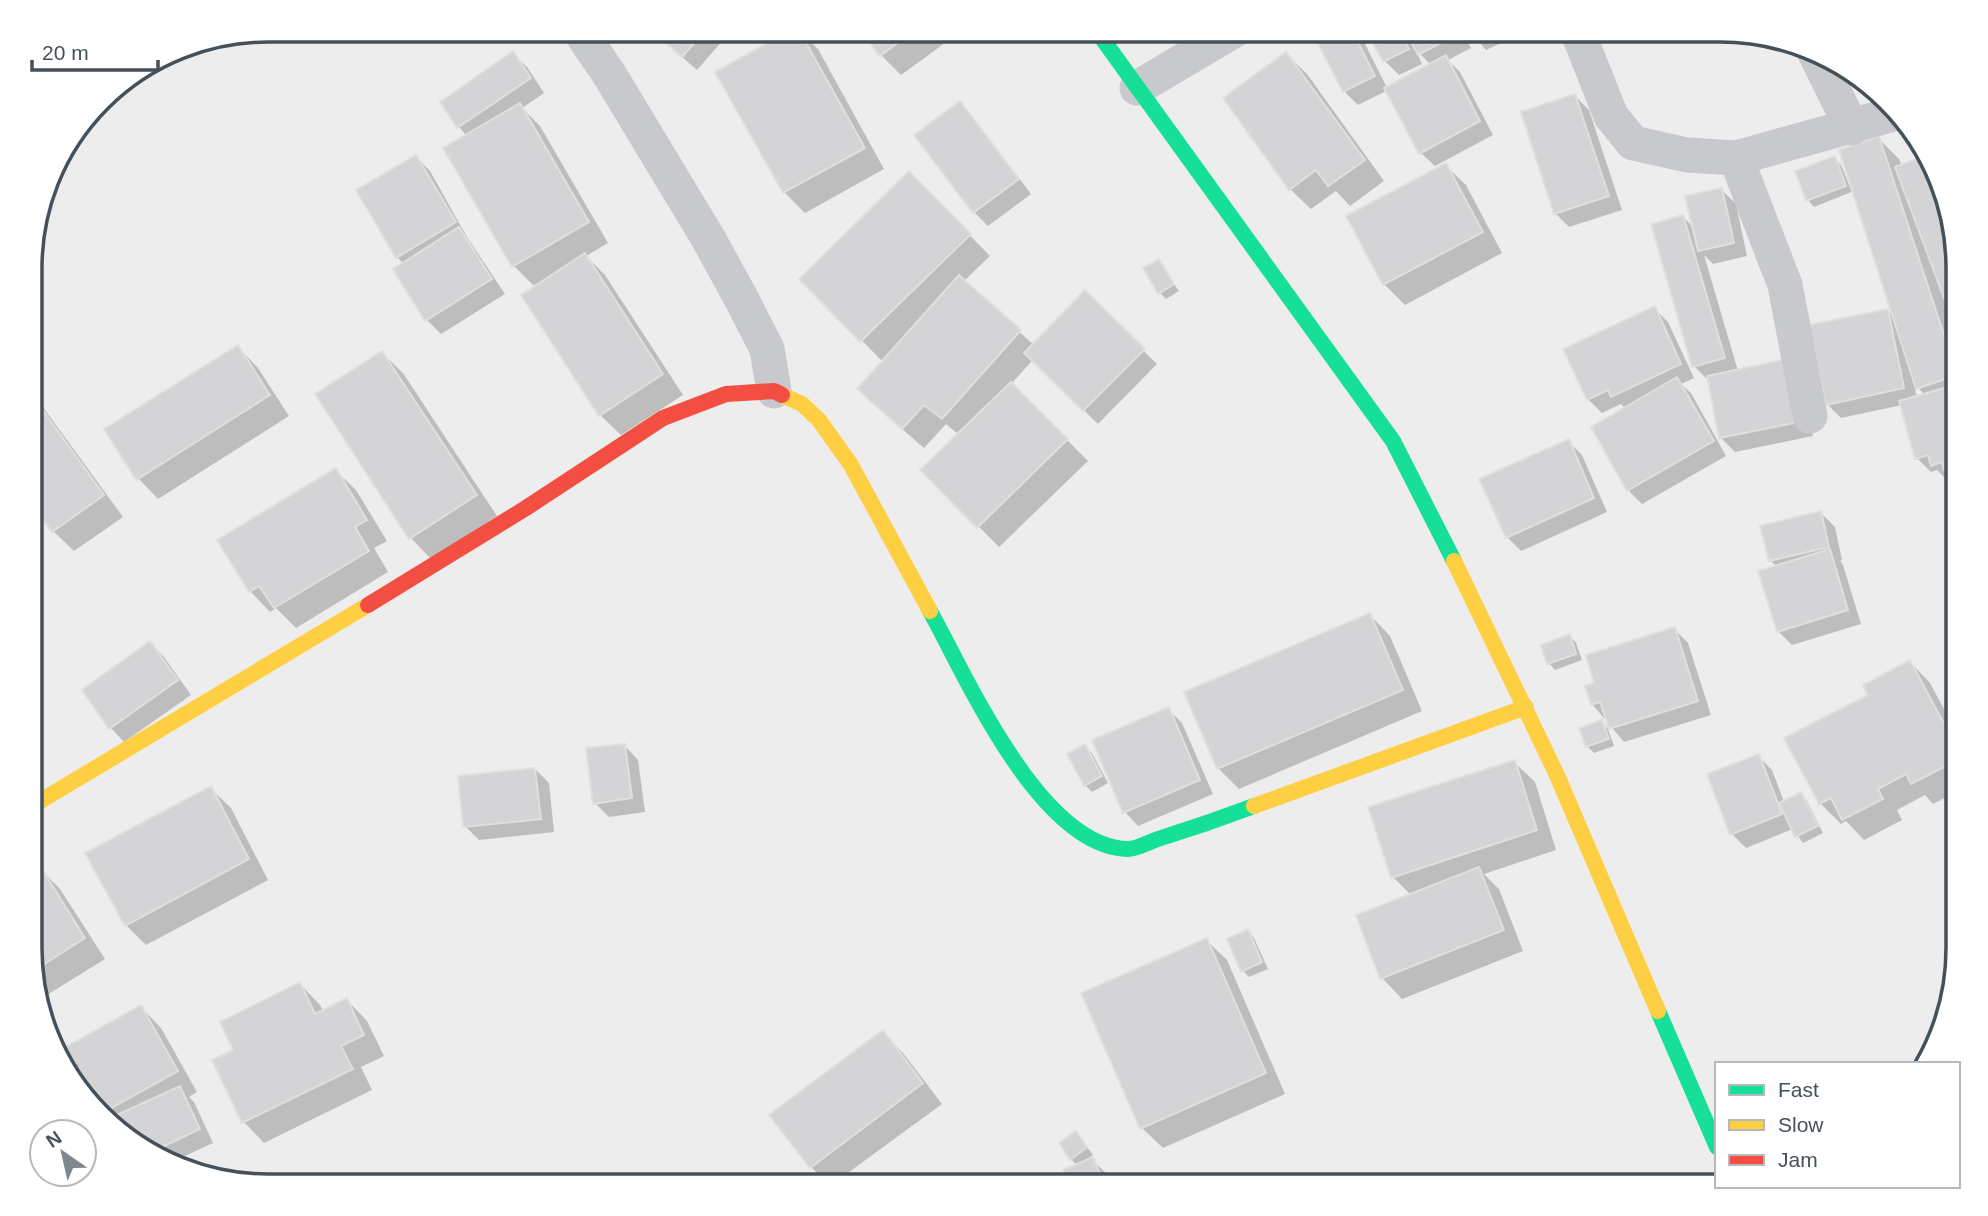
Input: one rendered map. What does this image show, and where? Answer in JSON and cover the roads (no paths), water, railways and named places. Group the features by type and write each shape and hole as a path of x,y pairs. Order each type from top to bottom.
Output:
{"street":[{"path":"587,42 708,238 741,298 766,349 774,391"},
{"path":"1104,42 1393,441 1526,707 1715,1142"},
{"path":"1137,88 1216,42"},
{"path":"1582,42 1611,116 1633,144 1687,155 1736,158 1887,116"},
{"path":"1822,67 1852,128"},
{"path":"1736,158 1785,285 1810,416"},
{"path":"42,800 262,670 515,515 663,418 726,394 774,391 802,404 819,420 851,465 1006,750 1039,796 1066,823 1096,842 1129,849 1211,822 1526,707"}]}
